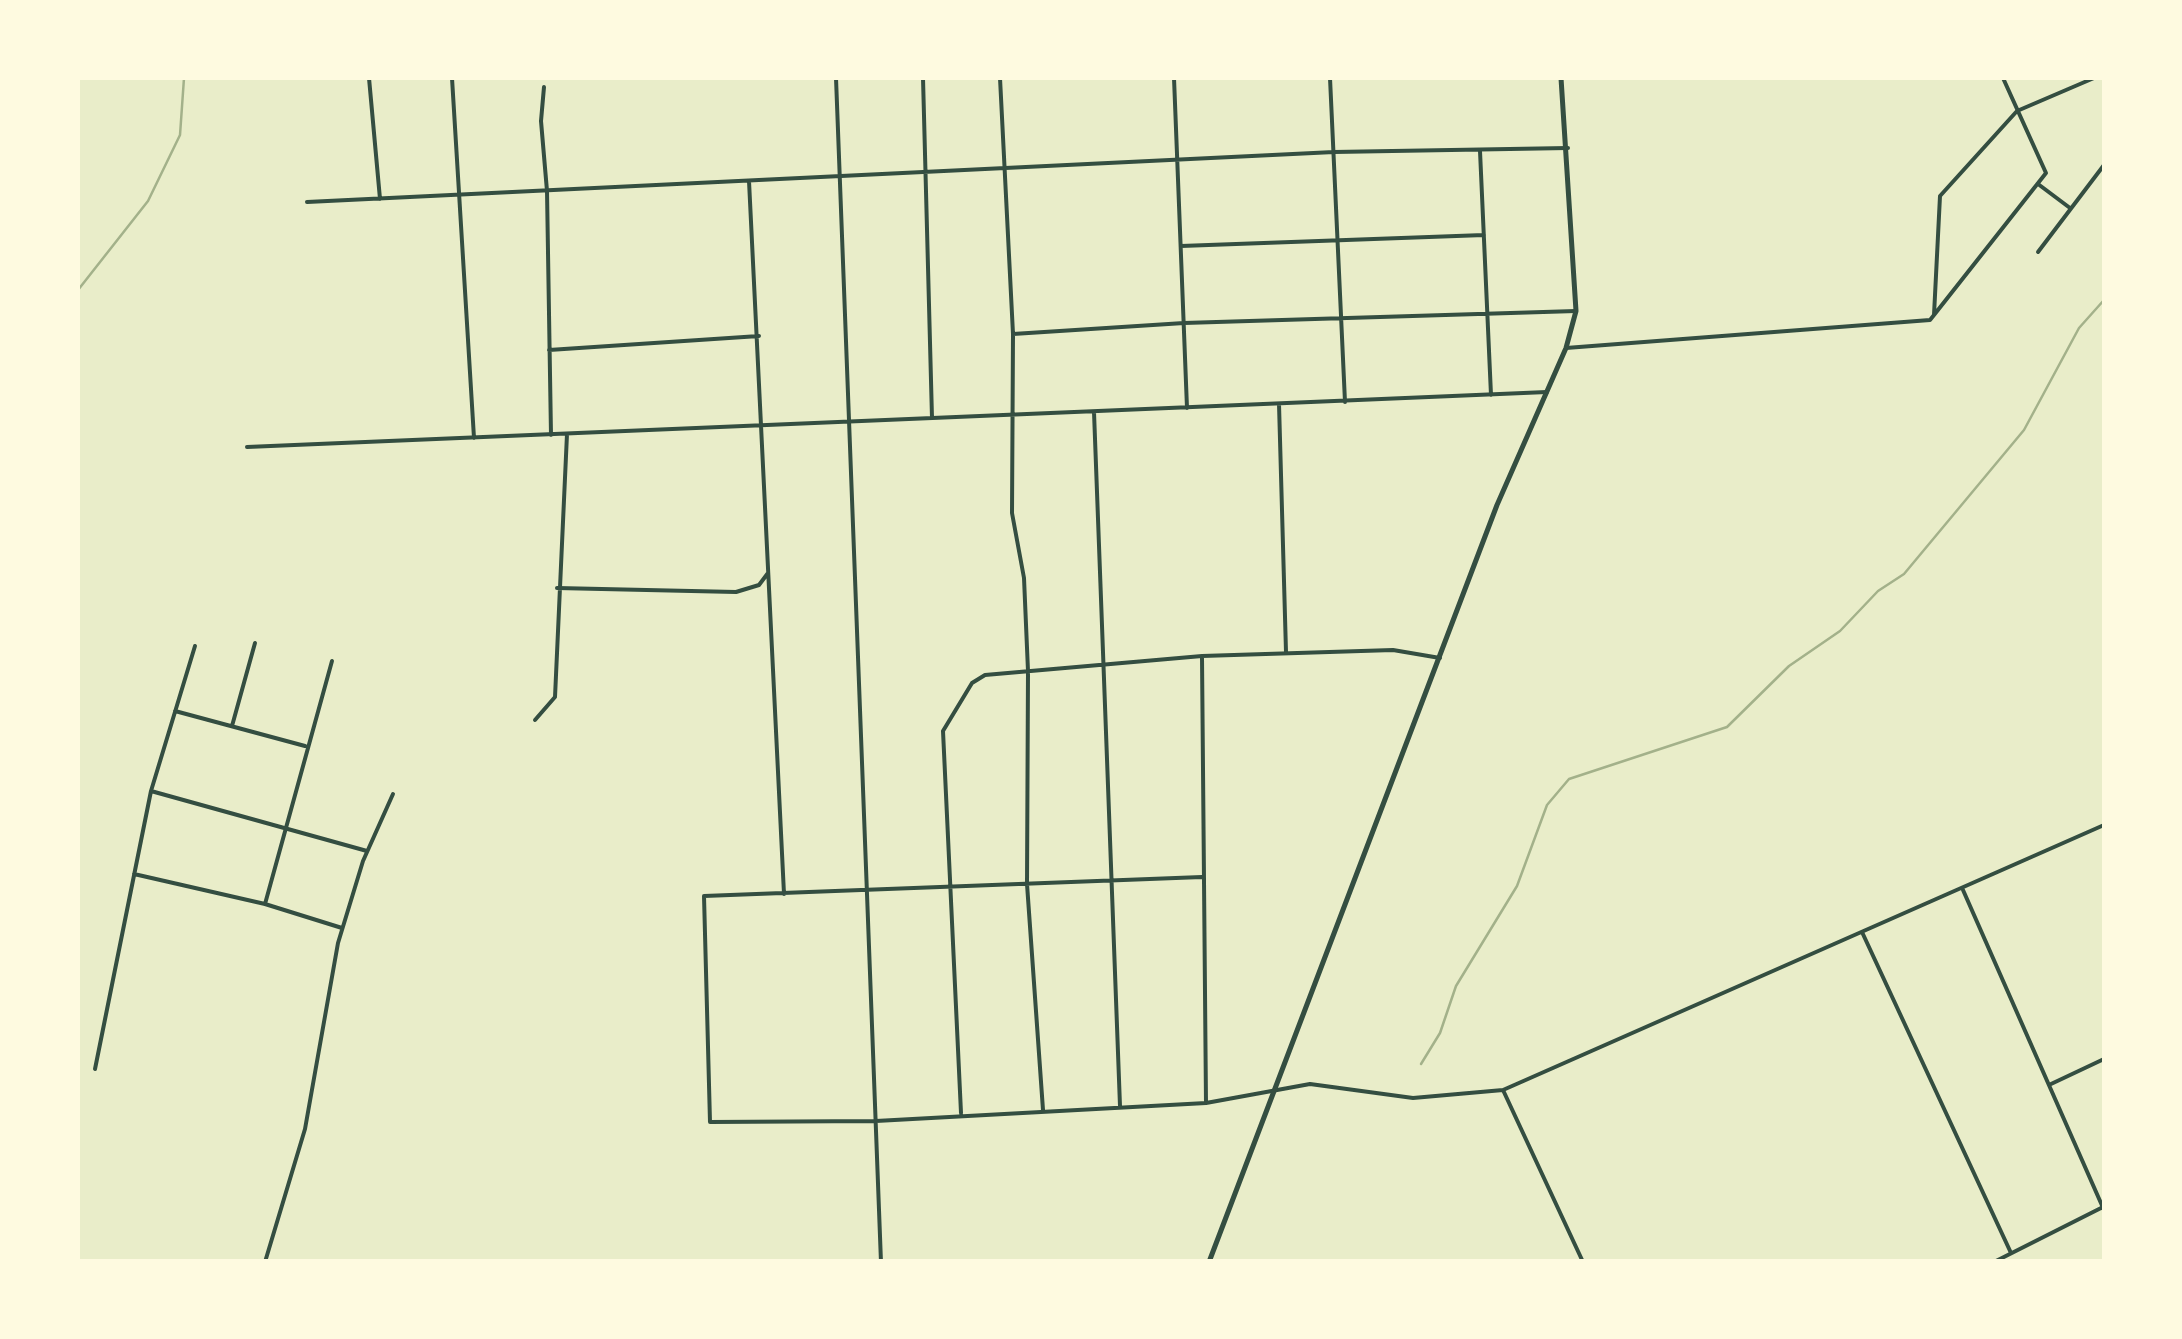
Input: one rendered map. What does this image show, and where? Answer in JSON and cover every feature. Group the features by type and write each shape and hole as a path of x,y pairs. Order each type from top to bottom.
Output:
{"street":[{"path":"368,78 380,199"},
{"path":"452,78 474,438"},
{"path":"836,78 881,1262"},
{"path":"923,78 932,418"},
{"path":"1000,78 1001,168 1012,334 1012,514 1024,578 1028,671 1027,884 1044,1110"},
{"path":"1174,78 1187,408"},
{"path":"1330,78 1345,402"},
{"path":"1209,1262 1497,506 1566,348 1576,310 1568,148 1560,78"},
{"path":"1566,348 1930,320 2046,173 2002,78"},
{"path":"1934,315 1940,196 2016,111 2094,78"},
{"path":"544,87 541,121 547,190 550,434"},
{"path":"307,202 1334,152 1568,148"},
{"path":"1480,150 1491,395"},
{"path":"2038,252 2104,164"},
{"path":"749,181 760,336 784,894"},
{"path":"2038,184 2071,208"},
{"path":"1181,246 1484,235"},
{"path":"1012,334 1184,323 1576,310"},
{"path":"549,350 760,336"},
{"path":"247,447 1548,392"},
{"path":"1279,404 1286,652"},
{"path":"1094,412 1120,1106"},
{"path":"535,720 555,696 567,434"},
{"path":"557,588 736,592 759,584 768,573"},
{"path":"232,726 255,643"},
{"path":"96,1069 151,790 195,646"},
{"path":"961,1114 943,731 972,683 985,675 1202,656 1393,650 1440,658"},
{"path":"1202,656 1206,1103"},
{"path":"265,904 332,661"},
{"path":"175,711 308,746"},
{"path":"151,790 367,852"},
{"path":"266,1262 305,1130 342,928 367,852 393,794"},
{"path":"1202,877 704,896 710,1122 876,1121 1206,1103 1273,1094 1310,1084 1413,1098 1503,1090 2104,825"},
{"path":"134,874 265,904 342,928"},
{"path":"1963,890 2104,1208 1994,1262"},
{"path":"1862,932 2011,1253"},
{"path":"2052,1084 2104,1059"},
{"path":"1503,1090 1583,1262"}],"waterway":[{"path":"78,290 148,201 180,135 184,78"},
{"path":"1421,1064 1440,1033 1456,986 1517,886 1547,805 1569,779 1727,727 1789,666 1840,631 1878,591 1904,574 2024,430 2079,328 2104,300"}]}
